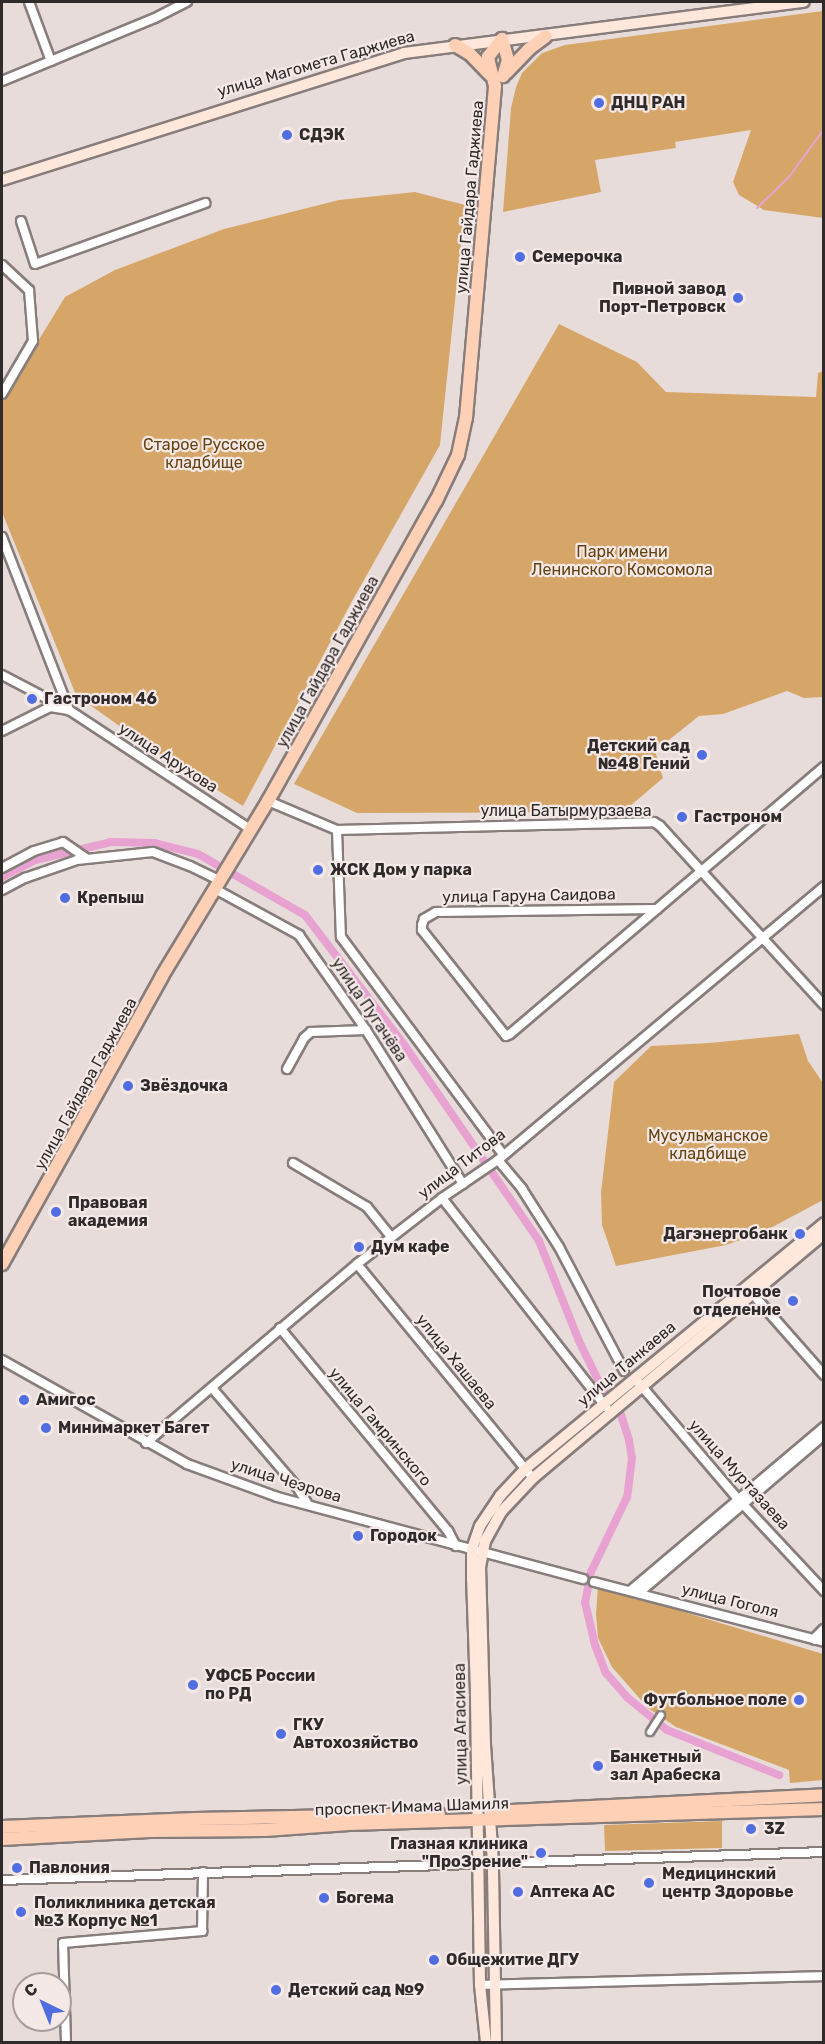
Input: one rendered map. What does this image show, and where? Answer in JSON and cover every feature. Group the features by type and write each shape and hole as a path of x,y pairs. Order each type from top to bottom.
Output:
{"main road":[{"name":"улица Магомета Гаджиева","path":"2,179 404,51 792,2"},
{"name":"улица Магомета Гаджиева","path":"2,179 404,53 804,2"},
{"name":"улица Гайдара Гаджиева","path":"2,1266 164,977 268,802 437,502 465,440 496,80 529,48 546,36"},
{"path":"496,80 488,57 501,40"},
{"path":"496,80 508,60 501,40"},
{"path":"455,45 470,54 496,80"},
{"name":"улица Танкаева","path":"749,1291 824,1222"},
{"name":"улица Танкаева","path":"477,1550 486,1515 525,1469 618,1398 633,1378 824,1234"},
{"name":"улица Танкаева","path":"477,1550 494,1521 533,1478 606,1406"},
{"name":"улица Агасиева","path":"477,1550 483,1816 478,1863 480,1985 486,2043"},
{"name":"проспект Имама Шамиля","path":"2,1839 150,1831 265,1830 824,1795"},
{"name":"проспект Имама Шамиля","path":"2,1827 195,1819 824,1809"},
{"name":"улица Агасиева","path":"483,1816 492,1862 496,2043"}],"street":[{"path":"29,2 51,61"},
{"path":"2,81 155,18 187,2"},
{"path":"21,221 34,264 205,203"},
{"path":"2,265 29,290 33,341 2,394"},
{"path":"2,537 69,710"},
{"name":"улица Арухова","path":"2,675 69,710 251,829"},
{"path":"2,731 50,707 69,710"},
{"name":"улица Гаруна Саидова","path":"657,909 436,912 424,919 422,930 506,1036 657,909 824,767"},
{"name":"улица Батырмурзаева","path":"268,802 337,830 654,822 824,1007"},
{"name":"улица Муртазаева","path":"337,830 341,937 501,1157 559,1247 633,1378 824,1591"},
{"path":"2,868 34,851 63,842 86,858"},
{"name":"улица Пугачёва","path":"2,890 26,878 86,858 153,852 190,866 299,935 366,1030 463,1184"},
{"name":"улица Титова","path":"146,1443 357,1264 442,1198 501,1157 824,886"},
{"path":"287,1069 304,1038 311,1032 366,1030"},
{"path":"293,1163 367,1207 392,1237"},
{"path":"442,1198 606,1406"},
{"name":"улица Хашаева","path":"357,1264 533,1478"},
{"path":"749,1291 824,1375"},
{"name":"улица Гамринского","path":"280,1328 448,1531 456,1546"},
{"name":"улица Чеэрова","path":"2,1360 146,1443 188,1464 278,1497 583,1579"},
{"path":"212,1388 297,1487 307,1503"},
{"path":"635,1592 824,1427"},
{"path":"741,1501 824,1435"},
{"name":"улица Гоголя","path":"594,1582 821,1638"},
{"path":"650,1732 661,1715"},
{"path":"2,1880 824,1852"},
{"path":"66,2043 63,1943 202,1931 203,1872"},
{"path":"480,1985 824,1976"}],"green space":[{"path":"823,11 823,218 764,210 739,195 733,182 751,130 675,142 676,148 595,160 601,192 503,212 511,108 516,87 522,73 542,53 565,45"},
{"name":"Старое Русское кладбище","path":"415,192 465,205 440,445 351,603 243,806 153,750 76,695 2,512 2,400 65,297 115,270 224,229 339,200"},
{"name":"Парк имени Ленинского Комсомола","path":"559,324 637,362 666,392 816,397 818,373 823,371 823,697 804,698 787,691 723,714 699,716 655,751 663,778 623,812 357,813 294,784"},
{"name":"Мусульманское кладбище","path":"799,1034 808,1061 823,1083 823,1200 763,1232 726,1245 616,1266 602,1225 601,1192 614,1082 651,1046"},
{"path":"598,1586 823,1654 823,1780 790,1783 789,1770 676,1727 648,1708 612,1667 598,1638 596,1614"},
{"path":"722,1821 722,1848 605,1851 604,1825"}],"waterway":[{"path":"757,208 789,177 824,129"},
{"path":"2,877 35,860 111,842 154,843 198,854 305,915 403,1043 539,1241 579,1341 603,1390 621,1415 632,1458 627,1497 591,1572 585,1602 595,1645 606,1673 628,1698 667,1730 779,1775"}],"place":[{"name":"ДНЦ РАН","path":"599,103"},
{"name":"СДЭК","path":"287,135"},
{"name":"Семерочка","path":"520,257"},
{"name":"Пивной завод Порт-Петровск","path":"738,298"},
{"name":"Гастроном 46","path":"32,699"},
{"name":"Детский сад №48 Гений","path":"702,755"},
{"name":"Гастроном","path":"682,817"},
{"name":"ЖСК Дом у парка","path":"318,870"},
{"name":"Крепыш","path":"65,898"},
{"name":"Звёздочка","path":"128,1086"},
{"name":"Правовая академия","path":"56,1212"},
{"name":"Дагэнергобанк","path":"800,1234"},
{"name":"Дум кафе","path":"359,1247"},
{"name":"Почтовое отделение","path":"793,1301"},
{"name":"Амигос","path":"24,1400"},
{"name":"Минимаркет Багет","path":"46,1428"},
{"name":"Городок","path":"358,1536"},
{"name":"УФСБ России по РД","path":"193,1685"},
{"name":"Футбольное поле","path":"799,1700"},
{"name":"ГКУ Автохозяйство","path":"281,1734"},
{"name":"Банкетный зал Арабеска","path":"598,1766"},
{"name":"3Z","path":"751,1829"},
{"name":"Глазная клиника \"ПроЗрение\"","path":"541,1853"},
{"name":"Павлония","path":"17,1868"},
{"name":"Медицинский центр Здоровье","path":"649,1883"},
{"name":"Аптека АС","path":"518,1892"},
{"name":"Богема","path":"324,1898"},
{"name":"Поликлиника детская №3 Корпус №1","path":"21,1912"},
{"name":"Общежитие ДГУ","path":"434,1960"},
{"name":"Детский сад №9","path":"276,1990"}]}
